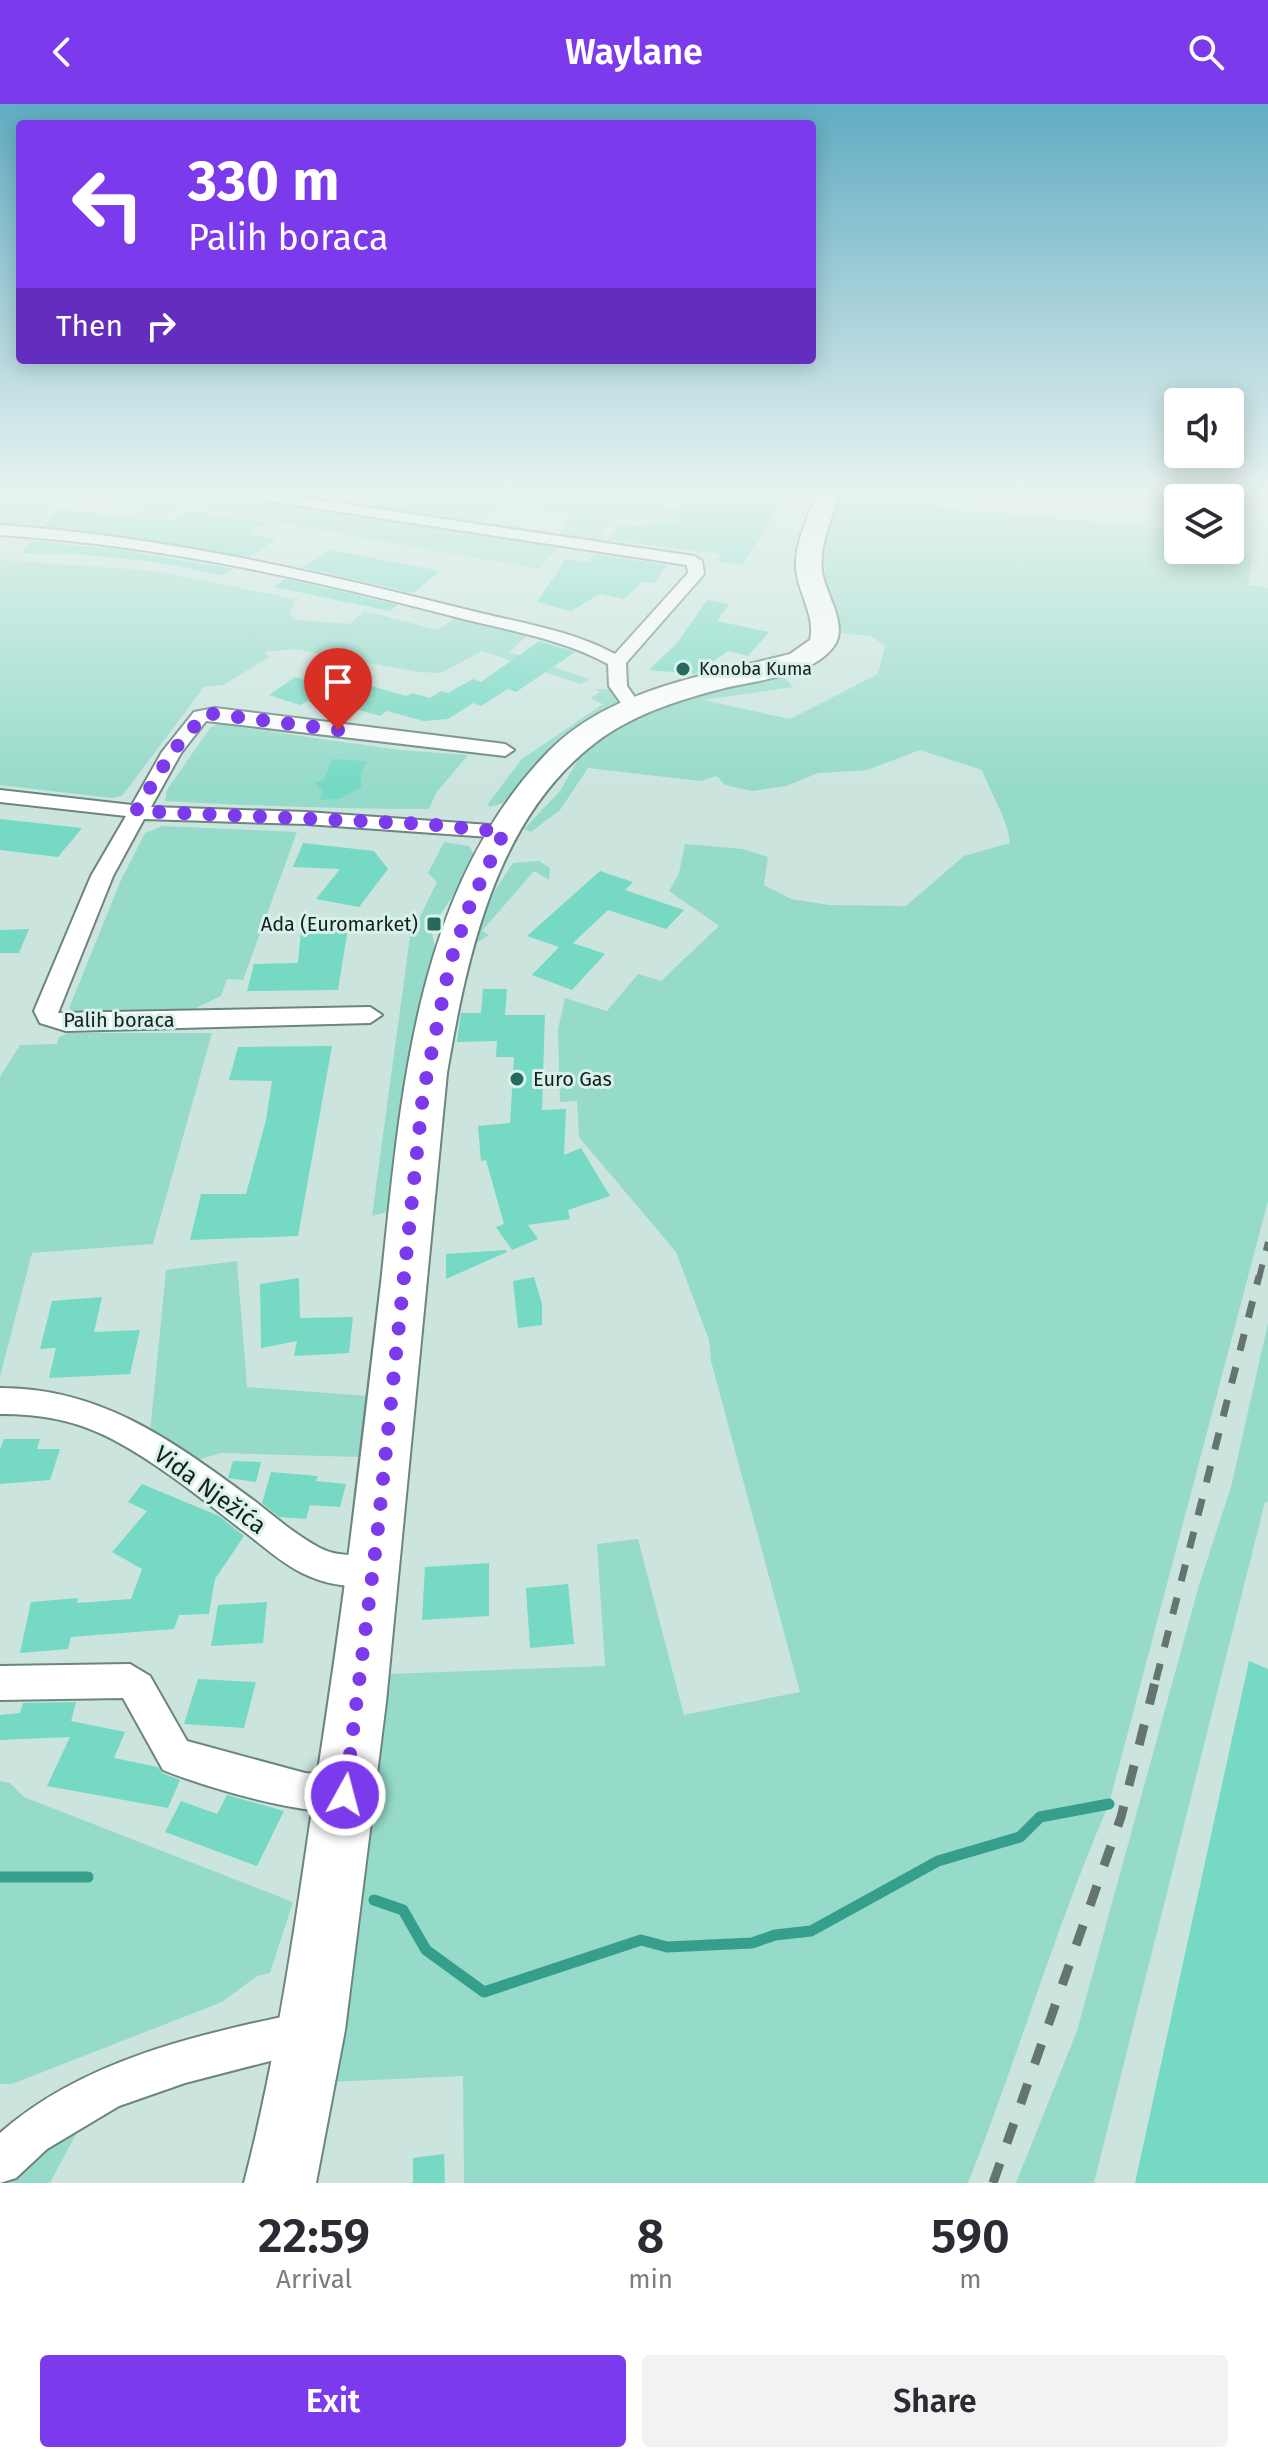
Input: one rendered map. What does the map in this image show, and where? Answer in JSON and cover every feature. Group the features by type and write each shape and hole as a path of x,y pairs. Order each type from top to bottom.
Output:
{"main road":[{"path":"280,2183 312,2032 345,1795 373,1571 419,1121 437,1014 471,902 512,820 565,751 634,709 683,691 800,660 821,649 826,627 817,592"}],"street":[{"path":"372,592 595,649 617,662"},
{"path":"634,709 618,686 617,662 680,592"},
{"name":"Palih boraca","path":"370,1015 66,1023 48,1018 48,1001 94,891 136,811 172,752 206,713 505,750"},
{"path":"0,796 136,811 306,818 512,820"},
{"name":"Vida Nježića","path":"0,1401 52,1402 92,1417 172,1458 312,1562 339,1570 373,1571"},
{"path":"0,1683 130,1681 166,1748 176,1757 305,1792 345,1795"},
{"path":"0,2162 56,2114 114,2086 192,2061 312,2032"}],"green space":[{"path":"0,592 260,592 295,599 290,613 297,620 350,624 364,611 438,630 460,614 529,634 509,652 590,679 581,684 482,651 441,673 419,672 295,649 264,652 269,657 223,685 204,687 122,796 112,798 0,785"},
{"path":"828,592 1268,592 1268,1201 1109,1804 1071,1898 968,2183 464,2183 463,2076 329,2082 388,1674 605,1666 597,1544 638,1539 684,1715 800,1692 711,1361 709,1340 676,1252 579,1137 577,1101 560,1102 558,1029 565,998 607,1011 638,974 661,981 719,926 669,891 679,873 685,844 743,849 768,857 764,885 791,899 829,905 906,906 964,856 1010,843 1003,816 982,770 920,750 867,770 818,773 786,786 752,791 725,785 717,776 700,781 588,768 560,810 531,832 524,829 560,791 582,753 613,730 675,701 778,671 793,687 703,700 790,719 878,674 885,646 871,636 840,633"},
{"path":"595,689 611,689 617,700 614,707 513,800 490,807 487,805 522,759 603,704 590,698 600,692"},
{"path":"218,724 400,750 468,755 436,793 429,809 165,801 167,790 210,728"},
{"path":"163,826 297,832 243,980 227,979 221,996 190,1011 72,1011 69,1008 121,880 145,833"},
{"path":"444,842 469,846 475,856 466,877 437,919 430,920 426,930 432,931 437,962 396,1210 372,1216 410,937 437,882 428,873"},
{"path":"539,861 550,868 549,880 534,871 482,931 489,935 476,943 471,934 484,907 513,863"},
{"path":"68,1033 212,1033 153,1244 32,1253 0,1377 0,1077 20,1045 57,1044 59,1037"},
{"path":"237,1261 247,1387 369,1396 359,1457 221,1453 194,1461 150,1433 166,1270"},
{"path":"1268,1323 1268,1502 1265,1502 1094,2183 1016,2183 1077,2031 1199,1585 1231,1487"},
{"path":"0,1781 10,1783 24,1797 293,1902 270,1973 257,1976 222,2002 12,2084 0,2084"},
{"path":"87,2113 50,2183 0,2183 0,2179"}],"building":[{"path":"298,592 344,592 398,605 390,611"},
{"path":"544,592 631,592 624,599 600,594 571,611 537,602"},
{"path":"707,600 729,604 717,621 769,632 748,656 728,651 695,674 649,670 678,642"},
{"path":"539,641 575,652 516,692 508,689 481,706 473,703 448,719 424,721 387,711 380,716 346,706 340,711 307,701 300,705 269,695 295,677 327,686 333,682 366,691 372,686 406,696 412,693 430,698 441,691 448,693 473,679 481,682"},
{"path":"332,759 367,761 361,773 361,787 340,799 320,800 323,791 315,783 325,778"},
{"path":"0,819 82,828 58,857 0,850"},
{"path":"303,843 374,851 388,869 359,907 316,899 340,869 293,867"},
{"path":"600,871 633,882 625,890 684,910 666,929 608,910 573,943 605,954 572,990 532,975 559,947 527,936"},
{"path":"348,928 338,990 247,991 254,964 298,963 301,930"},
{"path":"29,929 19,953 0,953 0,930"},
{"path":"483,989 507,989 505,1015 545,1015 542,1110 566,1109 564,1155 581,1148 610,1196 568,1210 570,1219 528,1225 538,1239 512,1250 496,1227 504,1224 486,1160 481,1161 478,1126 510,1123 514,1057 496,1057 497,1041 457,1042 461,1013 481,1013"},
{"path":"332,1046 298,1236 190,1240 201,1194 246,1194 266,1120 272,1081 229,1080 238,1047"},
{"path":"507,1252 446,1279 446,1254"},
{"path":"534,1277 542,1304 542,1325 518,1328 513,1281"},
{"path":"299,1278 300,1318 353,1317 349,1353 294,1356 297,1341 261,1348 260,1284"},
{"path":"102,1297 94,1332 140,1330 130,1374 49,1378 56,1348 40,1349 52,1301"},
{"path":"4,1439 40,1439 37,1449 60,1449 50,1480 0,1484 0,1450"},
{"path":"233,1461 261,1462 256,1482 228,1478"},
{"path":"271,1472 318,1476 316,1481 346,1484 340,1507 310,1505 306,1519 279,1517 262,1503"},
{"path":"142,1484 219,1516 244,1536 215,1579 209,1614 179,1615 174,1629 71,1637 68,1649 20,1653 31,1602 78,1598 77,1603 131,1599 142,1569 112,1552 147,1511 128,1502"},
{"path":"489,1563 489,1616 422,1620 425,1567"},
{"path":"568,1584 574,1644 530,1648 526,1588"},
{"path":"267,1602 263,1643 211,1646 218,1605"},
{"path":"1249,1661 1268,1669 1268,2183 1135,2183"},
{"path":"198,1679 256,1682 244,1728 184,1724"},
{"path":"76,1702 71,1721 125,1732 114,1758 158,1767 162,1773 180,1780 168,1808 47,1786 70,1737 0,1740 0,1715 20,1713 23,1703"},
{"path":"227,1795 284,1811 257,1866 165,1832 181,1801 217,1814"},
{"path":"444,2154 445,2183 413,2183 413,2158"}],"waterway":[{"path":"374,1900 403,1910 426,1950 484,1992 641,1940 667,1947 752,1943 775,1935 811,1931 938,1861 1020,1837 1040,1817 1109,1804"},
{"path":"0,1877 88,1877"}],"railway":[{"path":"1259,1278 1268,1242"},
{"path":"1156,1680 1259,1276"},
{"path":"993,2183 1121,1817 1156,1678"}],"place":[{"name":"Konoba Kuma","path":"683,669"},
{"name":"Ada (Euromarket)","path":"434,924"},
{"name":"Euro Gas","path":"517,1079"}],"route":[{"path":"338,730 206,713 200,716 172,752 136,811 165,815 425,824 504,832 471,902 450,963 437,1014 423,1094 377,1537 345,1795"}]}
